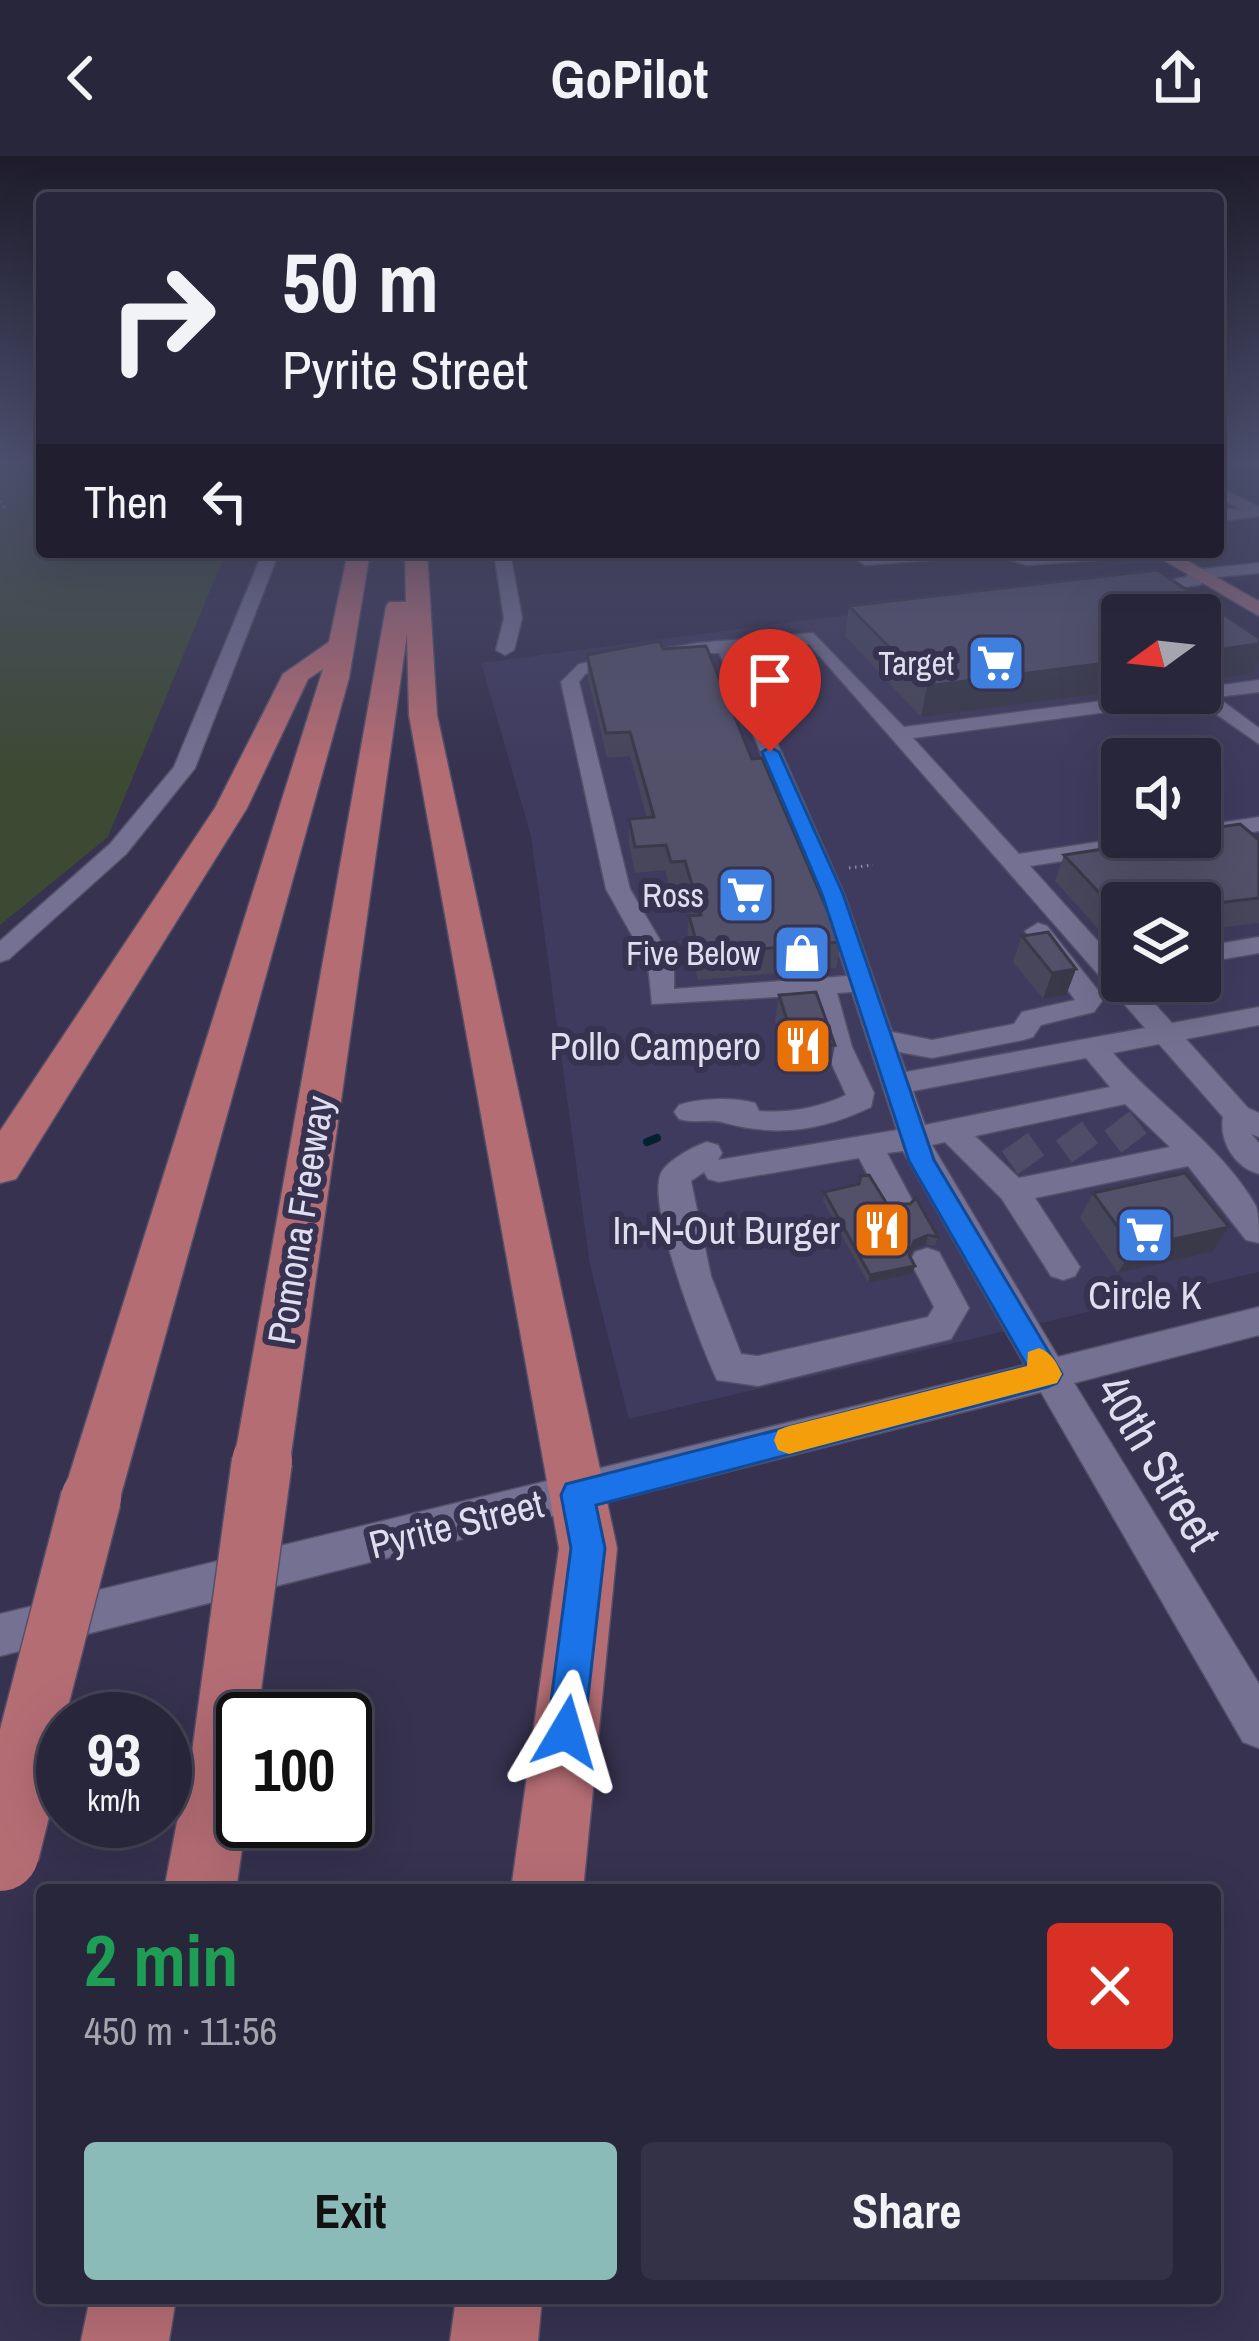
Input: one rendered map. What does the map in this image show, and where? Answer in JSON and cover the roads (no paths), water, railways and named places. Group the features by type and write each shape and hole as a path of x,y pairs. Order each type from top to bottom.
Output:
{"highway":[{"path":"0,1852 91,1498 342,645 357,564"},
{"name":"Pomona Freeway","path":"201,1884 382,694 410,564"},
{"path":"414,564 424,716 588,1548 548,1884"},
{"path":"0,1167 231,808 297,674 342,645"},
{"path":"125,2341 132,2304"},
{"path":"494,2341 498,2304"}],"main road":[{"path":"1177,564 1259,610"},
{"path":"1200,580 1208,592 1259,626"}],"street":[{"path":"0,954 118,849 184,768 266,564"},
{"path":"504,564 513,618 505,650"},
{"path":"1113,591 1259,568"},
{"path":"863,983 661,998 661,964 618,889 570,682 591,666 821,632 898,734 1101,954"},
{"name":"40th Street","path":"725,648 832,894 922,1161 1259,1726"},
{"path":"1221,691 1259,686"},
{"path":"898,734 1101,707"},
{"path":"1221,710 1259,738"},
{"path":"1221,830 1259,824"},
{"path":"1012,862 1101,848"},
{"path":"882,1039 932,1049 1093,1018 1100,1010 1038,931"},
{"path":"1221,951 1259,945"},
{"path":"689,1112 789,1106 842,1092 844,1064 822,987"},
{"path":"1141,1002 1248,1120 1235,1136 1259,1163"},
{"path":"897,1084 1259,1016"},
{"path":"1092,1046 1126,1124"},
{"path":"951,1130 1021,1160 1126,1124 1195,1153"},
{"path":"927,1261 952,1308 939,1329 758,1371 730,1369 716,1342 689,1254 675,1177 713,1162 868,1146 951,1130 1021,1160 1126,1124 1195,1153 1258,1231"},
{"path":"868,1146 896,1201"},
{"path":"1021,1160 1063,1267"},
{"name":"Pyrite Street","path":"0,1635 577,1495 1259,1321"}],"waterway":[{"path":"647,1142 657,1138"}],"tunnel":[{"path":"1117,1121 1134,1143"},
{"path":"1069,1131 1085,1153"},
{"path":"1015,1142 1031,1165"}],"place":[{"name":"Target","path":"996,663"},
{"name":"Ross","path":"746,895"},
{"name":"Five Below","path":"802,953"},
{"name":"Pollo Campero","path":"803,1046"},
{"name":"In-N-Out Burger","path":"882,1230"},
{"name":"Circle K","path":"1145,1235"}]}
